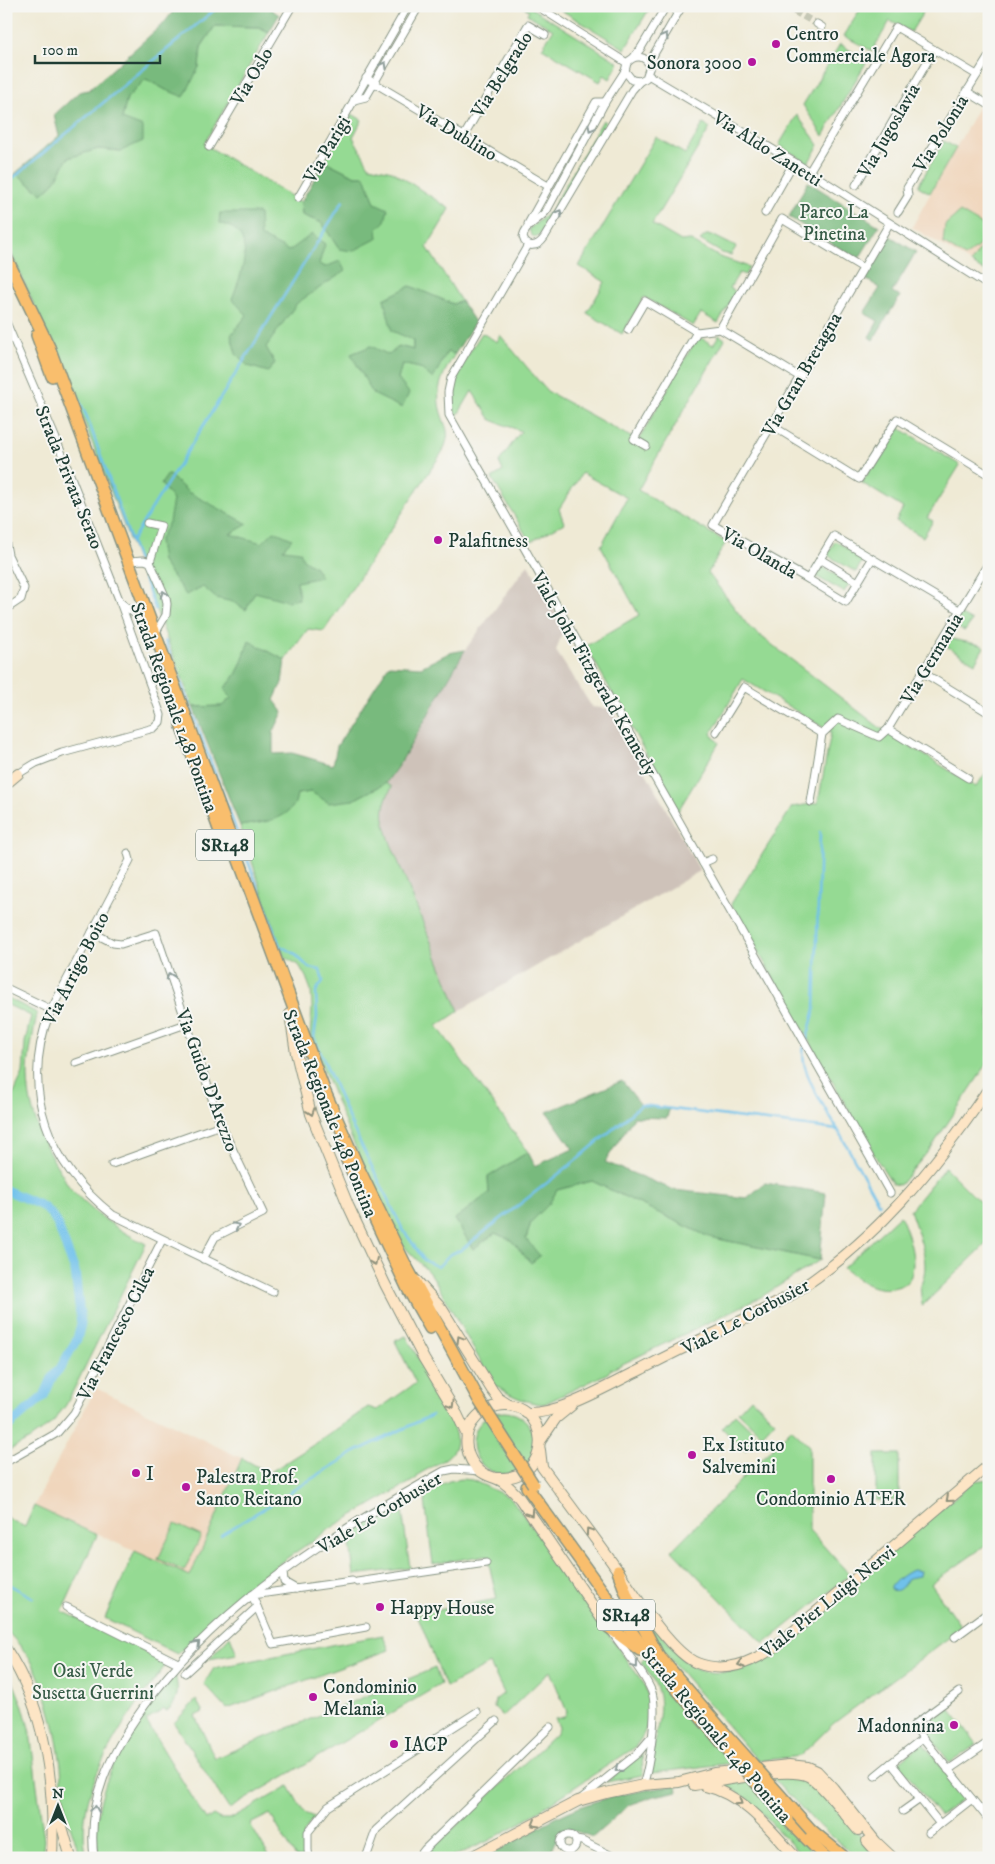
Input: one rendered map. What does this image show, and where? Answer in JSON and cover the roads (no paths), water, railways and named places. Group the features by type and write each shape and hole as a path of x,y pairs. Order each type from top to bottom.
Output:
{"main road":[{"name":"Strada Regionale 148 Pontina","path":"6,257 49,347 130,561 324,1090 358,1167 404,1262 476,1402"},
{"name":"Strada Regionale 148 Pontina","path":"12,270 146,623 202,782 318,1090 351,1170 407,1287 476,1402 530,1486 655,1657 726,1741 787,1819 826,1858"},
{"path":"618,1571 655,1657"},
{"path":"606,1625 655,1657"},
{"name":"Strada Regionale 148 Pontina","path":"726,1741 839,1858"},
{"path":"787,1819 820,1858"},
{"path":"811,1830 845,1858"}],"street":[{"name":"Via Oslo","path":"209,146 292,6"},
{"name":"Via Parigi","path":"298,198 408,6"},
{"name":"Via Parigi","path":"354,100 366,97 419,6"},
{"path":"537,6 627,63"},
{"path":"528,226 547,210 605,102 625,71 627,63 642,48 666,6"},
{"path":"648,75 654,54 682,6"},
{"name":"Via Belgrado","path":"464,136 528,25 545,34"},
{"path":"809,172 896,27 977,75"},
{"path":"390,38 398,42"},
{"name":"Via Jugoslavia","path":"856,185 934,50"},
{"path":"634,57 638,56 646,60 650,67"},
{"name":"Via Polonia","path":"898,212 908,196 907,188 989,56"},
{"path":"625,71 629,78 640,81"},
{"name":"Via Aldo Zanetti","path":"648,75 794,162 989,286"},
{"name":"Viale John Fitzgerald Kennedy","path":"648,75 632,90 544,238 538,244 528,245 451,378 448,392 449,415 890,1193"},
{"name":"Via Dublino","path":"366,78 548,186"},
{"path":"966,91 989,105"},
{"path":"528,245 523,237 548,186 596,102 605,102"},
{"path":"765,213 794,162"},
{"path":"720,329 782,219 863,268"},
{"name":"Via Gran Bretagna","path":"713,525 890,224"},
{"path":"628,330 645,301 697,332 720,329 800,377"},
{"name":"Strada Privata Serao","path":"6,322 56,439 120,602 146,623"},
{"path":"646,446 634,439 697,332"},
{"path":"772,425 859,479 897,420 989,475"},
{"path":"130,561 147,561 161,526 147,523"},
{"name":"Via Olanda","path":"713,525 846,602 872,559"},
{"name":"Via Olanda","path":"808,579 834,536 959,610"},
{"path":"6,544 8,555 24,588 21,598 6,608"},
{"name":"Via Olanda","path":"820,559 858,582"},
{"name":"Strada Regionale 148 Pontina","path":"147,561 166,598 167,604 166,615 156,632"},
{"name":"Via Germania","path":"888,729 989,562"},
{"path":"982,574 989,578"},
{"path":"6,780 36,763 62,753 148,731 159,725 161,715 159,708 120,602"},
{"path":"922,672 989,713"},
{"path":"716,732 744,687 822,734"},
{"path":"811,802 822,734 838,719 879,737 888,729 968,778"},
{"path":"6,784 18,774"},
{"name":"Via Arrigo Boito","path":"128,853 130,860 44,1028 37,1066 44,1122 64,1164 94,1200 113,1215 273,1292"},
{"path":"703,863 712,858"},
{"name":"Via Guido D'Arezzo","path":"92,932 114,943 121,944 156,933 220,1126 263,1213 214,1236 203,1259"},
{"path":"6,988 52,1010"},
{"path":"290,1014 296,1053 312,1114 348,1205 388,1291 467,1435 468,1453 472,1462 480,1471 508,1486 520,1499 652,1691 655,1704 647,1772 643,1785"},
{"path":"76,1063 186,1024"},
{"name":"Viale Le Corbusier","path":"526,1413 543,1413 576,1401 759,1313 793,1294 830,1268 898,1207 941,1156 989,1088"},
{"path":"112,1164 220,1126"},
{"name":"Via Francesco Cilea","path":"6,1462 46,1441 66,1425 82,1400 162,1240"},
{"path":"404,1262 418,1282 442,1309 498,1398 526,1413 534,1420 538,1430 540,1445 535,1461 528,1470 518,1476 508,1479 496,1478"},
{"name":"Viale Le Corbusier","path":"540,1445 556,1418 576,1401"},
{"path":"467,1435 475,1418 482,1412 491,1407 510,1405"},
{"name":"Viale Pier Luigi Nervi","path":"540,1445 542,1467 651,1619 682,1653 694,1662 709,1667 726,1668 741,1665 760,1657 775,1647 987,1466"},
{"name":"Viale Le Corbusier","path":"94,1858 92,1841 94,1811 100,1784 114,1752 135,1718 178,1663 252,1595 341,1531 444,1471 466,1469 480,1471"},
{"name":"Viale Le Corbusier","path":"252,1595 486,1563"},
{"path":"283,1572 284,1582 297,1589"},
{"path":"252,1595 274,1644 366,1627"},
{"path":"66,1607 178,1663"},
{"path":"185,1673 257,1607"},
{"path":"955,1636 989,1612"},
{"path":"6,1649 15,1663 32,1699 46,1749 50,1780 63,1836 71,1858"},
{"path":"959,1692 914,1725 989,1820"},
{"path":"309,1858 308,1832 328,1807 477,1712"},
{"path":"366,1858 376,1830 496,1721"},
{"path":"418,1858 550,1727"},
{"path":"469,1858 578,1801 638,1753 652,1735"},
{"path":"875,1776 923,1738"},
{"path":"948,1770 989,1742"},
{"path":"891,1763 940,1824"},
{"path":"578,1801 643,1785 679,1782 714,1773 781,1766 800,1766 817,1771 876,1842 893,1858"},
{"path":"694,1785 778,1773 808,1776 815,1781 882,1858"},
{"path":"50,1780 52,1858"},
{"path":"679,1782 717,1790 739,1801 764,1822 796,1858"},
{"path":"903,1811 920,1799"},
{"path":"929,1833 972,1799"},
{"path":"576,1840 582,1841 616,1858"}],"water":[{"path":"912,1570 920,1571 919,1576 909,1578 900,1589 891,1590 891,1587 897,1580"}],"waterway":[{"path":"6,184 219,6"},
{"path":"131,542 343,201"},
{"path":"6,246 10,254"},
{"path":"60,361 87,417 155,609"},
{"path":"165,641 280,946 294,953 309,968 320,970 323,981 316,991 317,1017 314,1037 351,1124 402,1228 424,1260 438,1267 450,1254 461,1250 579,1158 641,1105 838,1130 820,1101 809,1078 803,1057 804,1047"},
{"path":"806,1042 815,1009 820,832"},
{"path":"838,1130 879,1204"},
{"path":"6,1190 42,1206 57,1223 75,1271 81,1324 77,1339 61,1367 53,1376 44,1396 6,1428"},
{"path":"221,1535 355,1452 432,1415"},
{"path":"6,1583 34,1598"}],"tunnel":[{"path":"785,6 817,24"}],"place":[{"name":"Centro Commerciale Agora","path":"776,44"},
{"name":"Sonora 3000","path":"752,62"},
{"name":"Palafitness","path":"438,540"},
{"name":"Ex Istituto Salvemini","path":"692,1455"},
{"name":"I","path":"136,1473"},
{"name":"Condominio ATER","path":"831,1479"},
{"name":"Palestra Prof. Santo Reitano","path":"186,1487"},
{"name":"Happy House","path":"380,1607"},
{"name":"Condominio Melania","path":"313,1697"},
{"name":"Madonnina","path":"954,1725"},
{"name":"IACP","path":"394,1744"}],"park label":[{"name":"Parco La Pinetina","path":"834,222"},
{"name":"Oasi Verde Susetta Guerrini","path":"93,1681"}]}
